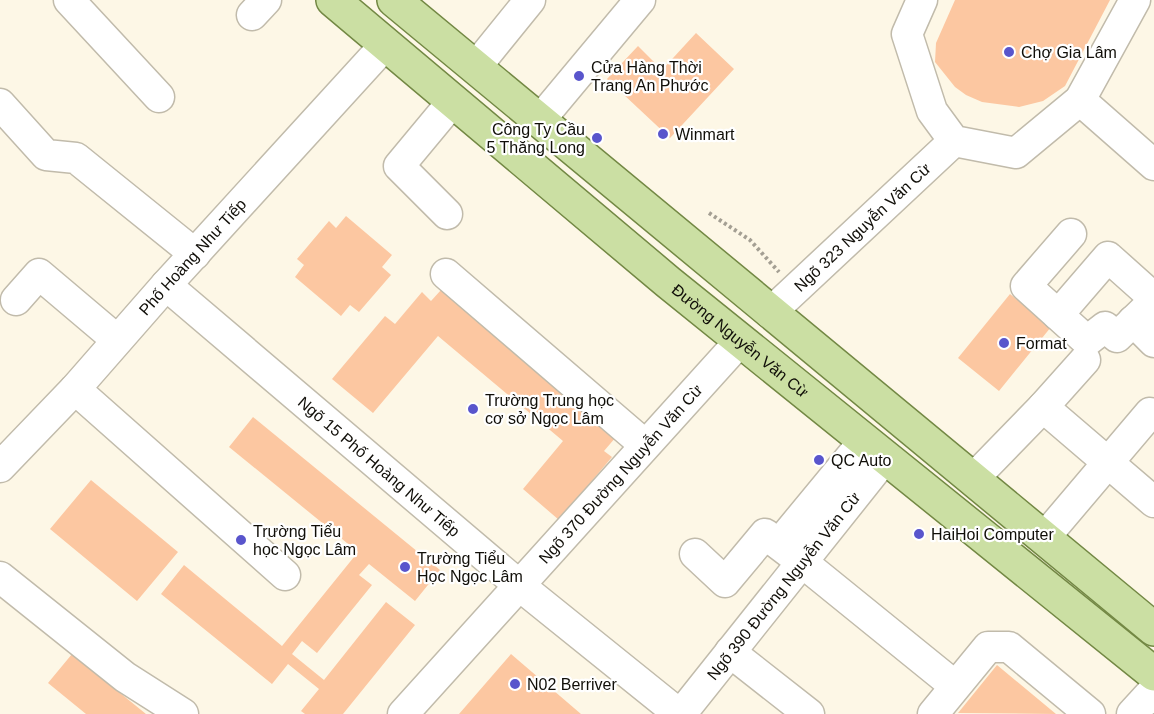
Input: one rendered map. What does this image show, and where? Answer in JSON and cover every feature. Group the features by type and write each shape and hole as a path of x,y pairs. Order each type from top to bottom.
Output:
{"main road":[{"name":"Đường Nguyễn Văn Cừ","path":"333,0 668,282 1154,674"},
{"path":"394,0 1154,628"}],"street":[{"path":"69,0 159,97"},
{"path":"475,68 530,0"},
{"path":"539,121 640,0"},
{"path":"922,0 907,34 932,111 954,141 1016,153 1080,100 1135,0"},
{"name":"Phố Hoàng Như Tiếp","path":"0,467 75,389 166,285 385,45"},
{"path":"1080,100 1154,165"},
{"path":"447,213 399,166 453,101"},
{"path":"0,104 46,155 76,158 195,254"},
{"name":"Ngõ 323 Nguyễn Văn Cừ","path":"770,313 954,141"},
{"path":"1071,234 1026,286 1087,341 1105,327 1117,337 1147,307"},
{"path":"1058,315 1108,257 1147,307 1154,342"},
{"path":"16,300 39,274 117,340"},
{"path":"446,274 645,445"},
{"name":"Ngõ 15 Phố Hoàng Như Tiếp","path":"166,285 520,586 686,712"},
{"name":"Ngõ 370 Đường Nguyễn Văn Cừ","path":"403,714 741,340"},
{"path":"973,479 1043,408 1085,360"},
{"path":"75,389 285,575"},
{"path":"1043,408 1154,502"},
{"path":"1044,538 1150,412"},
{"path":"779,544 874,449"},
{"name":"Ngõ 390 Đường Nguyễn Văn Cừ","path":"686,712 730,652 802,562 874,449"},
{"path":"695,554 725,582 765,534 802,562 946,704 988,647 1009,647 1090,714"},
{"path":"0,577 125,677 183,714"},
{"path":"730,652 808,714"},
{"path":"1132,714 1154,690"}],"path":[{"path":"709,213 750,240 776,268"}],"building":[{"name":"Chợ Gia Lâm","path":"955,0 1110,0 1065,86 1043,101 1019,107 982,102 966,95 955,87 935,62 936,43"},
{"path":"696,33 734,69 670,138 607,79 638,46 662,70"},
{"path":"346,216 392,255 382,267 391,275 359,312 350,305 341,316 295,277 304,265 297,259 329,221 336,228"},
{"path":"441,290 616,437 604,451 612,457 559,520 523,489 563,441 438,336 373,413 332,379 385,316 395,324 422,292 431,301"},
{"name":"Format","path":"1010,294 1051,327 999,391 958,358"},
{"name":"Trường Tiểu Học Ngọc Lâm","path":"253,417 440,570 415,601 369,564 359,575 372,585 317,653 302,641 292,654 324,680 386,602 415,625 343,714 305,714 301,711 319,689 288,664 272,684 161,594 184,565 282,646 358,552 229,447"},
{"path":"91,480 178,552 137,601 50,529"},
{"path":"72,654 146,714 86,714 48,683"},
{"name":"N02 Berriver","path":"511,654 581,714 459,714"},
{"path":"997,665 1056,714 958,713"}],"place":[{"name":"Chợ Gia Lâm","path":"1009,52"},
{"name":"Cửa Hàng Thời Trang An Phước","path":"579,76"},
{"name":"Winmart","path":"663,134"},
{"name":"Công Ty Cầu 5 Thăng Long","path":"597,138"},
{"name":"Format","path":"1004,343"},
{"name":"Trường Trung học cơ sở Ngọc Lâm","path":"473,409"},
{"name":"QC Auto","path":"819,460"},
{"name":"HaiHoi Computer","path":"919,534"},
{"name":"Trường Tiểu học Ngọc Lâm","path":"241,540"},
{"name":"Trường Tiểu Học Ngọc Lâm","path":"405,567"},
{"name":"N02 Berriver","path":"515,684"}]}
